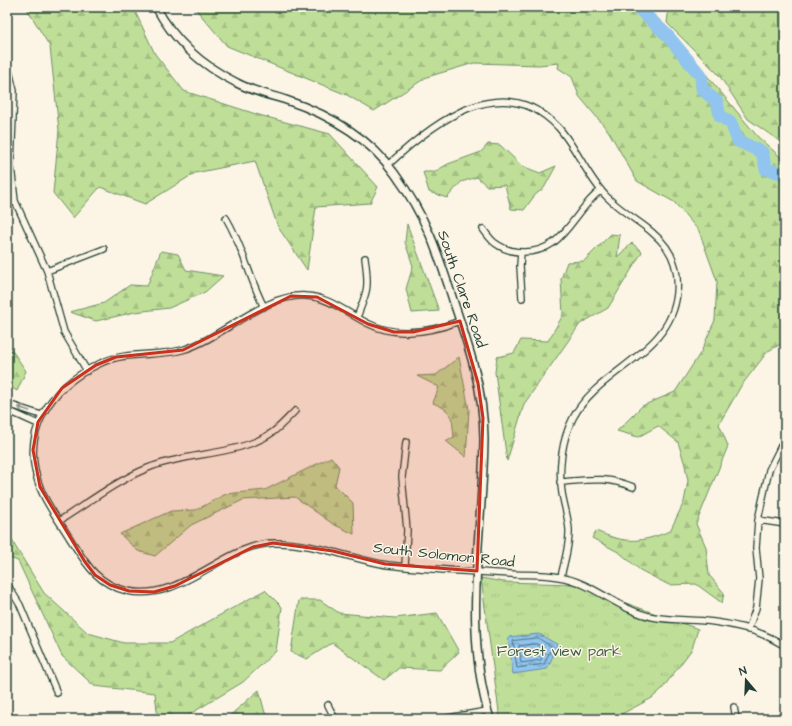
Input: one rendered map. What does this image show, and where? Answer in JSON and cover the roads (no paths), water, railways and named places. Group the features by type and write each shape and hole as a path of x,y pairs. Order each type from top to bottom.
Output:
{"street":[{"name":"South Clare Road","path":"156,7 177,38 187,49 212,69 239,84 302,106 339,123 363,140 388,164 423,217 436,247 478,383 482,418 483,451 475,614 476,648 480,678 490,719"},
{"path":"7,63 14,91 11,166 15,201 47,270 64,332 87,371"},
{"path":"388,164 425,132 458,112 483,103 512,103 538,111 559,128 600,190 613,203 650,229 659,238 672,261 676,273 677,293 670,319 653,344 588,397 574,416 567,430 560,466 560,482 569,531 561,577"},
{"path":"483,229 494,242 502,247 521,252 532,252 553,243 562,234 585,203 600,190"},
{"path":"7,203 15,201"},
{"path":"226,218 235,233 250,279 264,307"},
{"path":"47,270 104,249"},
{"path":"521,252 520,266 522,298"},
{"path":"356,317 368,291 365,258"},
{"name":"South Solomon Road","path":"460,322 413,332 394,332 381,329 356,317 332,302 317,297 303,295 280,299 198,344 183,350 116,357 105,361 62,388 53,397 41,415 34,450 36,474 46,500 85,562 96,576 110,585 129,591 154,592 174,586 253,547 273,543 333,551 386,564 561,577 596,590 641,614 666,619 713,622 748,630 785,646"},
{"path":"7,407 14,406 41,415"},
{"path":"7,410 38,424"},
{"path":"59,521 131,476 149,468 165,462 243,446 258,441 282,425 295,411"},
{"path":"748,630 756,608 759,579 756,548 758,520 769,470 785,438"},
{"path":"405,566 407,530 402,477 406,442"},
{"path":"560,482 603,479 616,480 633,487"},
{"path":"758,520 785,524"},
{"path":"7,584 20,605 57,693"},
{"path":"328,705 335,719"},
{"path":"734,707 736,719"},
{"path":"442,719 487,711"}],"water":[{"path":"539,634 558,645 547,669 513,674 508,637"}],"waterway":[{"path":"637,7 667,35 701,76 702,89 717,102 720,116 731,123 738,141 762,152 766,169 785,174"}],"park label":[{"name":"Forest view park","path":"559,651"}]}
